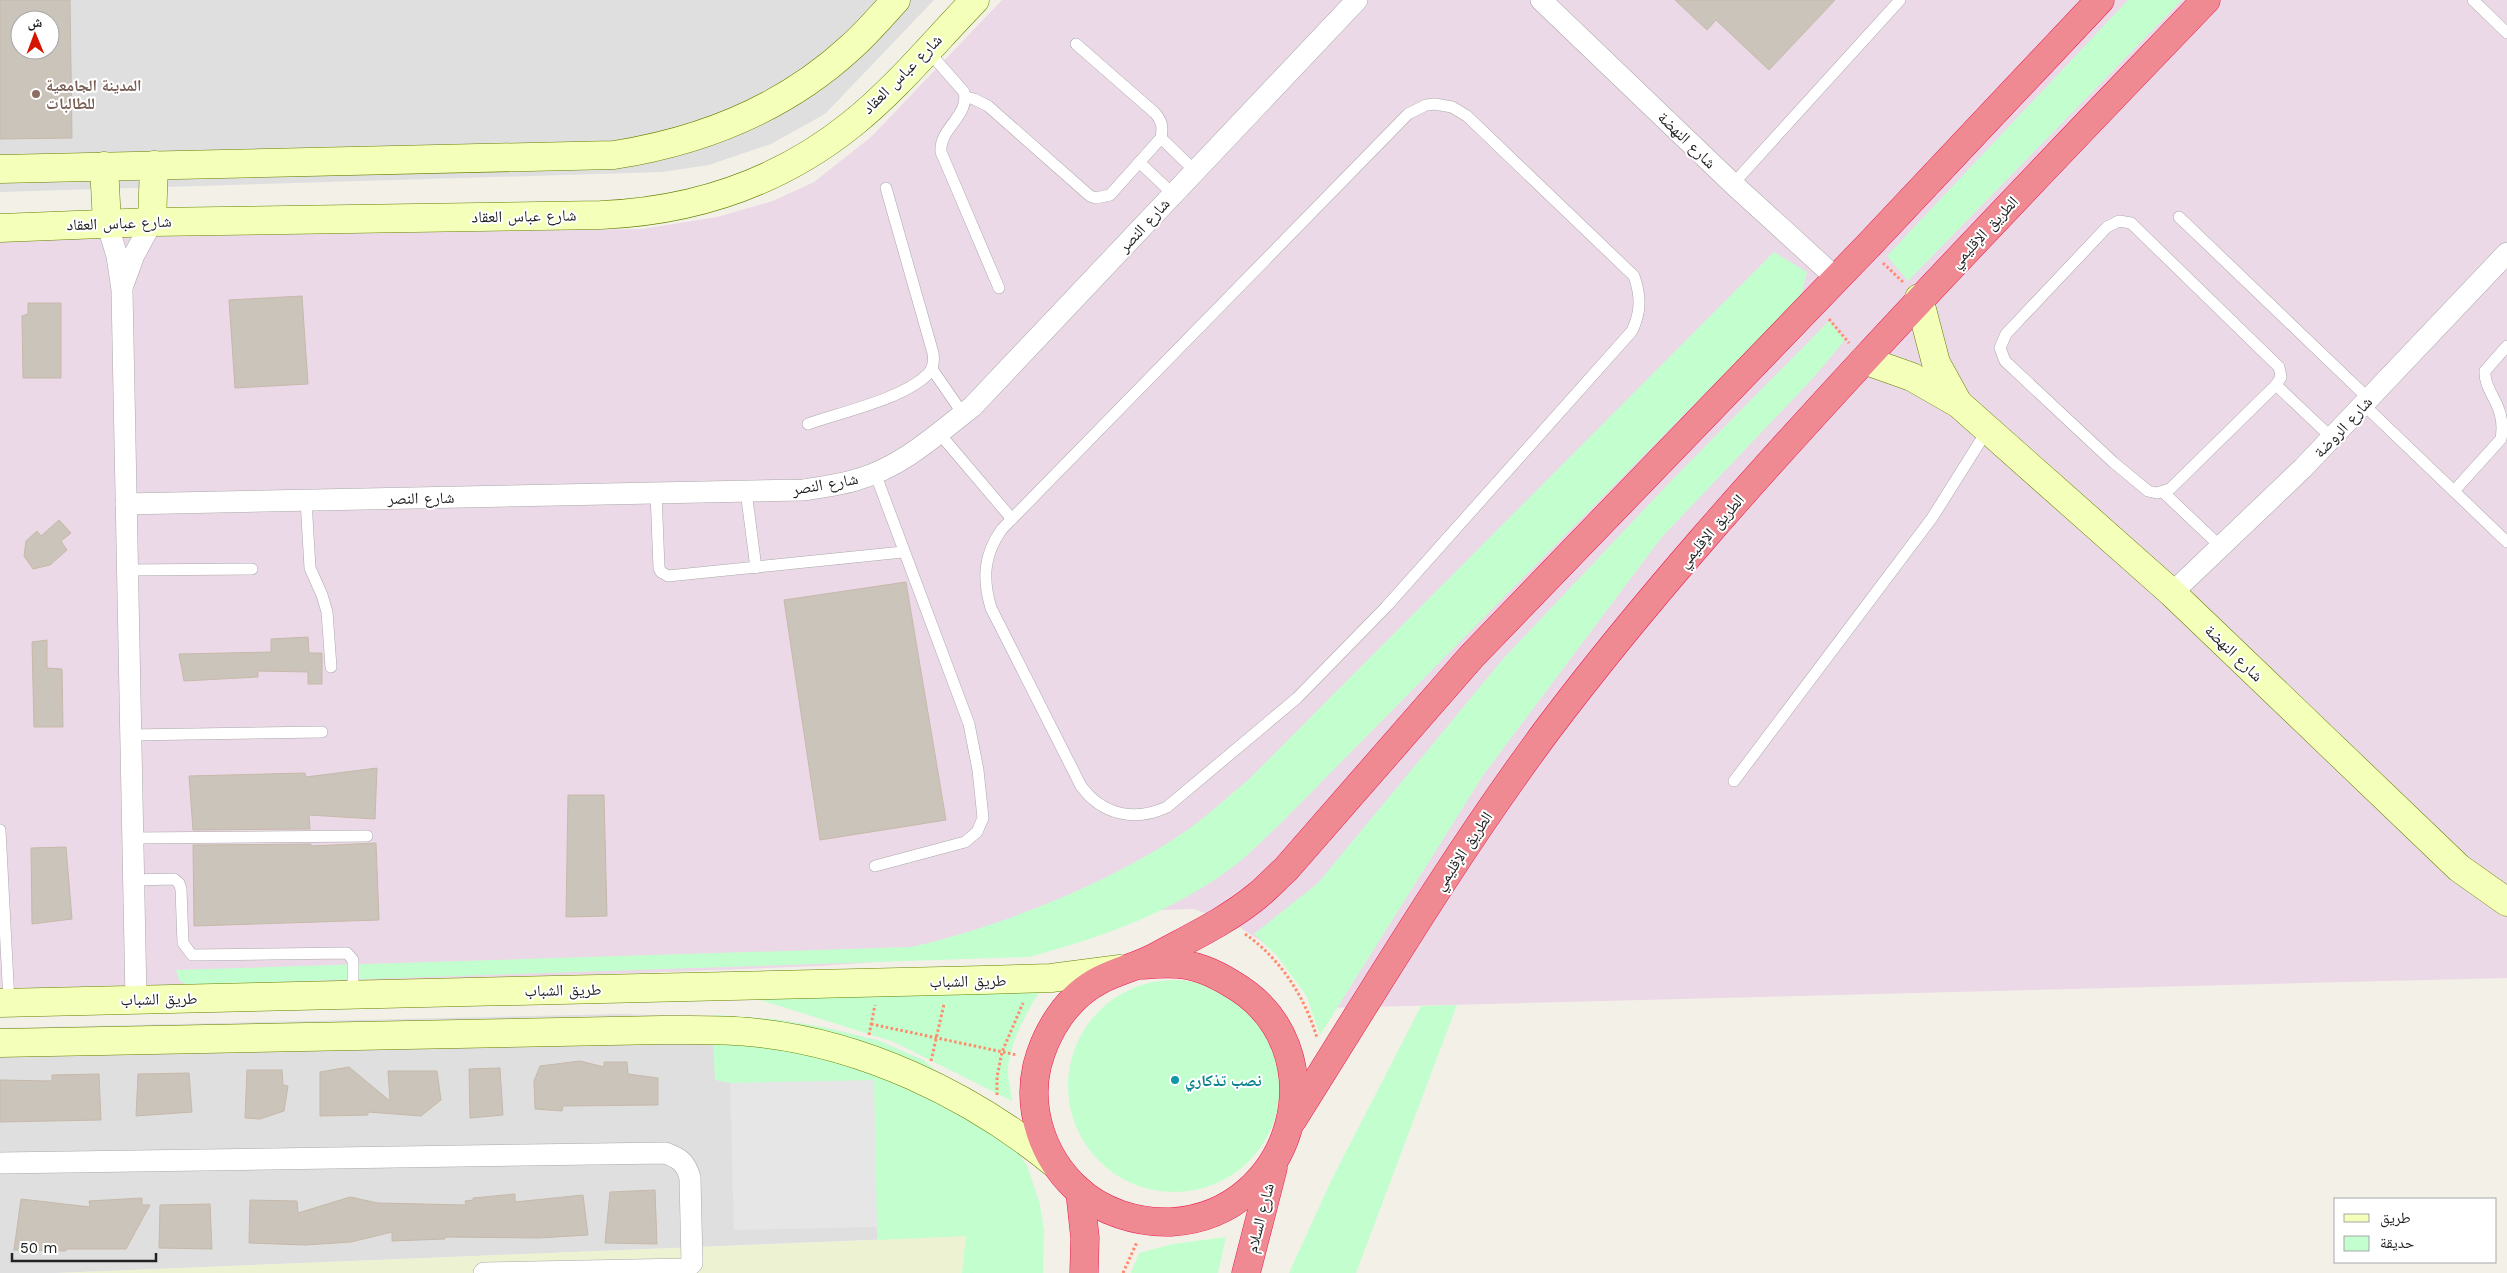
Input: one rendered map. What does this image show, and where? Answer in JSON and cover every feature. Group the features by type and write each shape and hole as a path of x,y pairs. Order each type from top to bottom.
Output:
{"highway":[{"path":"1134,967 1178,964 1214,973 1246,991 1270,1018 1287,1050 1294,1086 1291,1122 1274,1163 1256,1185 1235,1202 1210,1214 1184,1221 1156,1222 1129,1218 1103,1208 1080,1192 1055,1164 1042,1137 1035,1108 1035,1078 1042,1049 1055,1022 1074,998 1098,981 1134,967 1224,919 1256,897 1286,869 1472,656 1867,247 2100,0"},
{"name":"الطريق الإقليمي","path":"1291,1122 1458,857 1550,728 1670,578 1779,450 1920,298 2206,0"},
{"name":"شارع السلام","path":"1246,1273 1274,1163"},
{"path":"1080,1192 1085,1238 1084,1273"}],"street":[{"path":"0,169 614,155 648,150 714,131 776,102 822,72 851,48 896,0"},
{"name":"شارع عباس العقاد","path":"0,228 106,223 631,214 690,204 746,186 788,166 828,142 877,102 975,0"},
{"name":"شارع النصر","path":"126,504 746,492 802,490 859,480 911,454 972,407 1357,0"},
{"name":"شارع النهضة","path":"1541,0 1733,184 1836,278"},
{"path":"122,290 134,255 152,222 154,165"},
{"path":"104,166 106,223 117,256 122,290 136,1000"},
{"name":"شارع الروضة","path":"2172,593 2332,438 2507,254"},
{"name":"شارع النهضة","path":"1920,298 1936,363 1959,404"},
{"name":"شارع النهضة","path":"1864,360 1912,377 1959,404 2172,593 2458,868 2507,902"},
{"name":"طريق الشباب","path":"4,1003 353,994 879,999 948,997 1051,978 1134,967"},
{"path":"0,1043 709,1030 750,1032 798,1040 865,1058 926,1083 990,1117 1020,1136 1055,1164"},
{"path":"0,1163 665,1153 678,1158 687,1169 690,1178 692,1262 685,1269 484,1273"}],"lane":[{"path":"1733,184 1900,0"},
{"path":"2473,0 2506,28"},
{"path":"966,97 988,106 1090,196 1096,198 1110,195 1160,138 1163,129 1155,113 1076,44"},
{"path":"927,50 964,92 966,97 964,108 943,135 941,152 999,288"},
{"path":"1444,105 1467,116 1634,276 1638,287 1639,311 1632,331 1386,606 1298,698 1178,800 1156,812 1143,815 1117,813 1096,803 1088,795 1075,776 991,608 984,580 985,566 994,540 1012,519 1408,114 1416,109 1426,106 1444,105"},
{"path":"1160,138 1195,171"},
{"path":"1140,162 1173,194"},
{"path":"886,188 932,353 932,369 963,414"},
{"path":"2179,217 2507,542"},
{"path":"2119,221 2131,223 2279,367 2281,376 2276,385 2170,490 2163,492 2148,491 2113,462 2005,361 2000,353 2002,338 2107,227 2119,221"},
{"path":"2454,491 2501,440 2502,416 2499,404 2486,380 2485,371 2507,346"},
{"path":"808,424 897,394 911,387 932,369"},
{"path":"2276,385 2332,438"},
{"path":"1734,781 1932,518 1988,429"},
{"path":"939,433 1012,519"},
{"path":"875,473 969,724 978,770 983,818 976,832 965,842 875,866"},
{"path":"746,492 756,568"},
{"path":"2163,492 2221,547"},
{"path":"656,493 659,568 664,575 672,576 756,568 904,552"},
{"path":"306,500 310,568 327,612 331,667"},
{"path":"127,570 252,569"},
{"path":"131,735 322,732"},
{"path":"0,830 4,1003"},
{"path":"133,838 367,836"},
{"path":"134,880 174,879 179,883 181,889 183,943 192,955 347,953 352,960 353,994"}],"path":[{"path":"1867,247 1920,298"},
{"path":"1814,302 1864,360"},
{"path":"1224,919 1250,937 1282,968 1305,1005 1319,1047"},
{"path":"934,1005 948,997"},
{"path":"926,1083 948,997"},
{"path":"865,1058 871,1024 879,999"},
{"path":"997,1103 997,1076 1002,1052 1010,1028 1024,1003 1015,1003"},
{"path":"871,1024 1039,1059"}],"shaded area":[{"path":"0,0 934,0 825,114 771,144 709,165 662,172 0,192"},
{"path":"1002,0 2507,0 2507,978 1328,1008 1293,962 1236,925 1194,909 1161,910 1027,951 820,966 140,992 0,994 0,239 642,229 717,217 773,201 814,182 871,137"},
{"path":"622,1014 773,1019 822,1027 877,1040 923,1060 1027,1166 1040,1205 967,1236 57,1273 0,1273 0,1028"},
{"path":"874,1080 877,1227 734,1230 730,1083"}],"green space":[{"path":"2128,0 2182,0 1908,281 1887,256"},
{"path":"1774,252 1807,272 1801,296 1250,853 1207,885 1159,911 1108,932 1029,957 186,985 179,980 176,970 911,947 945,939 1014,916 1083,888 1148,855 1177,837 1248,780"},
{"path":"1829,321 1845,340 1814,377 1661,538 1484,774 1320,1035 1306,995 1277,956 1254,934 1318,883 1503,659 1669,483"},
{"path":"1174,980 1195,982 1214,988 1233,998 1249,1011 1262,1027 1272,1046 1278,1065 1280,1086 1278,1107 1272,1126 1262,1145 1249,1161 1233,1174 1214,1184 1195,1190 1174,1192 1153,1190 1134,1184 1115,1174 1099,1161 1086,1145 1076,1126 1070,1107 1068,1086 1070,1065 1076,1046 1086,1027 1099,1011 1115,998 1134,988 1153,982"},
{"path":"1039,992 1015,1039 1009,1060 1008,1078 1012,1101 894,1042 754,998"},
{"path":"1457,1005 1356,1273 1289,1273 1332,1179 1421,1006"},
{"path":"715,1015 773,1019 822,1027 877,1040 923,1060 996,1119 1027,1166 1040,1205 1044,1231 1043,1273 962,1273 966,1236 877,1240 877,1227 730,1083 715,1080 713,1038"},
{"path":"967,1236 962,1273 57,1273 877,1240"},
{"path":"1226,1237 1218,1273 1131,1273 1139,1253 1173,1244"}],"building":[{"name":"المدينة الجامعية للطالبات","path":"0,0 70,0 72,138 0,139"},
{"path":"1675,0 1835,0 1769,70 1716,20 1707,30"},
{"path":"302,296 308,384 235,388 229,300"},
{"path":"28,303 61,303 61,378 23,378 22,316 28,314"},
{"path":"59,520 71,533 61,541 67,550 50,565 33,569 24,556 26,541 37,531 41,536"},
{"path":"906,582 946,820 820,840 784,600"},
{"path":"308,637 309,653 322,653 322,684 308,684 308,672 258,671 258,677 184,681 179,654 271,652 271,639"},
{"path":"47,640 47,668 62,669 63,727 34,727 32,642"},
{"path":"377,768 375,819 309,815 310,829 193,830 189,776 305,773 306,777"},
{"path":"568,795 604,795 607,916 566,917"},
{"path":"376,843 379,920 194,926 193,845 311,844 311,846"},
{"path":"66,847 72,919 32,924 31,848"},
{"path":"580,1061 604,1067 604,1062 627,1062 628,1074 658,1078 658,1105 563,1106 562,1111 535,1109 534,1081 540,1066"},
{"path":"349,1067 390,1101 388,1071 437,1071 441,1100 421,1116 368,1112 368,1115 320,1116 320,1072"},
{"path":"500,1068 503,1115 470,1118 469,1069"},
{"path":"247,1070 282,1070 283,1085 288,1086 284,1111 260,1119 245,1118"},
{"path":"189,1073 192,1112 136,1116 138,1074"},
{"path":"99,1074 101,1120 0,1122 0,1080 52,1081 52,1075"},
{"path":"655,1190 657,1244 605,1243 610,1192"},
{"path":"515,1194 515,1202 583,1195 588,1235 539,1238 445,1237 445,1239 392,1241 392,1232 351,1242 305,1245 249,1243 250,1200 297,1201 298,1213 350,1197 378,1203 466,1205 465,1201 473,1200 473,1198"},
{"path":"142,1198 142,1205 150,1205 126,1249 14,1250 21,1199 90,1207 89,1201"},
{"path":"210,1204 212,1249 159,1248 160,1205"}],"place":[{"name":"المدينة الجامعية للطالبات","path":"36,94"},
{"name":"نصب تذكاري","path":"1175,1080"}]}
